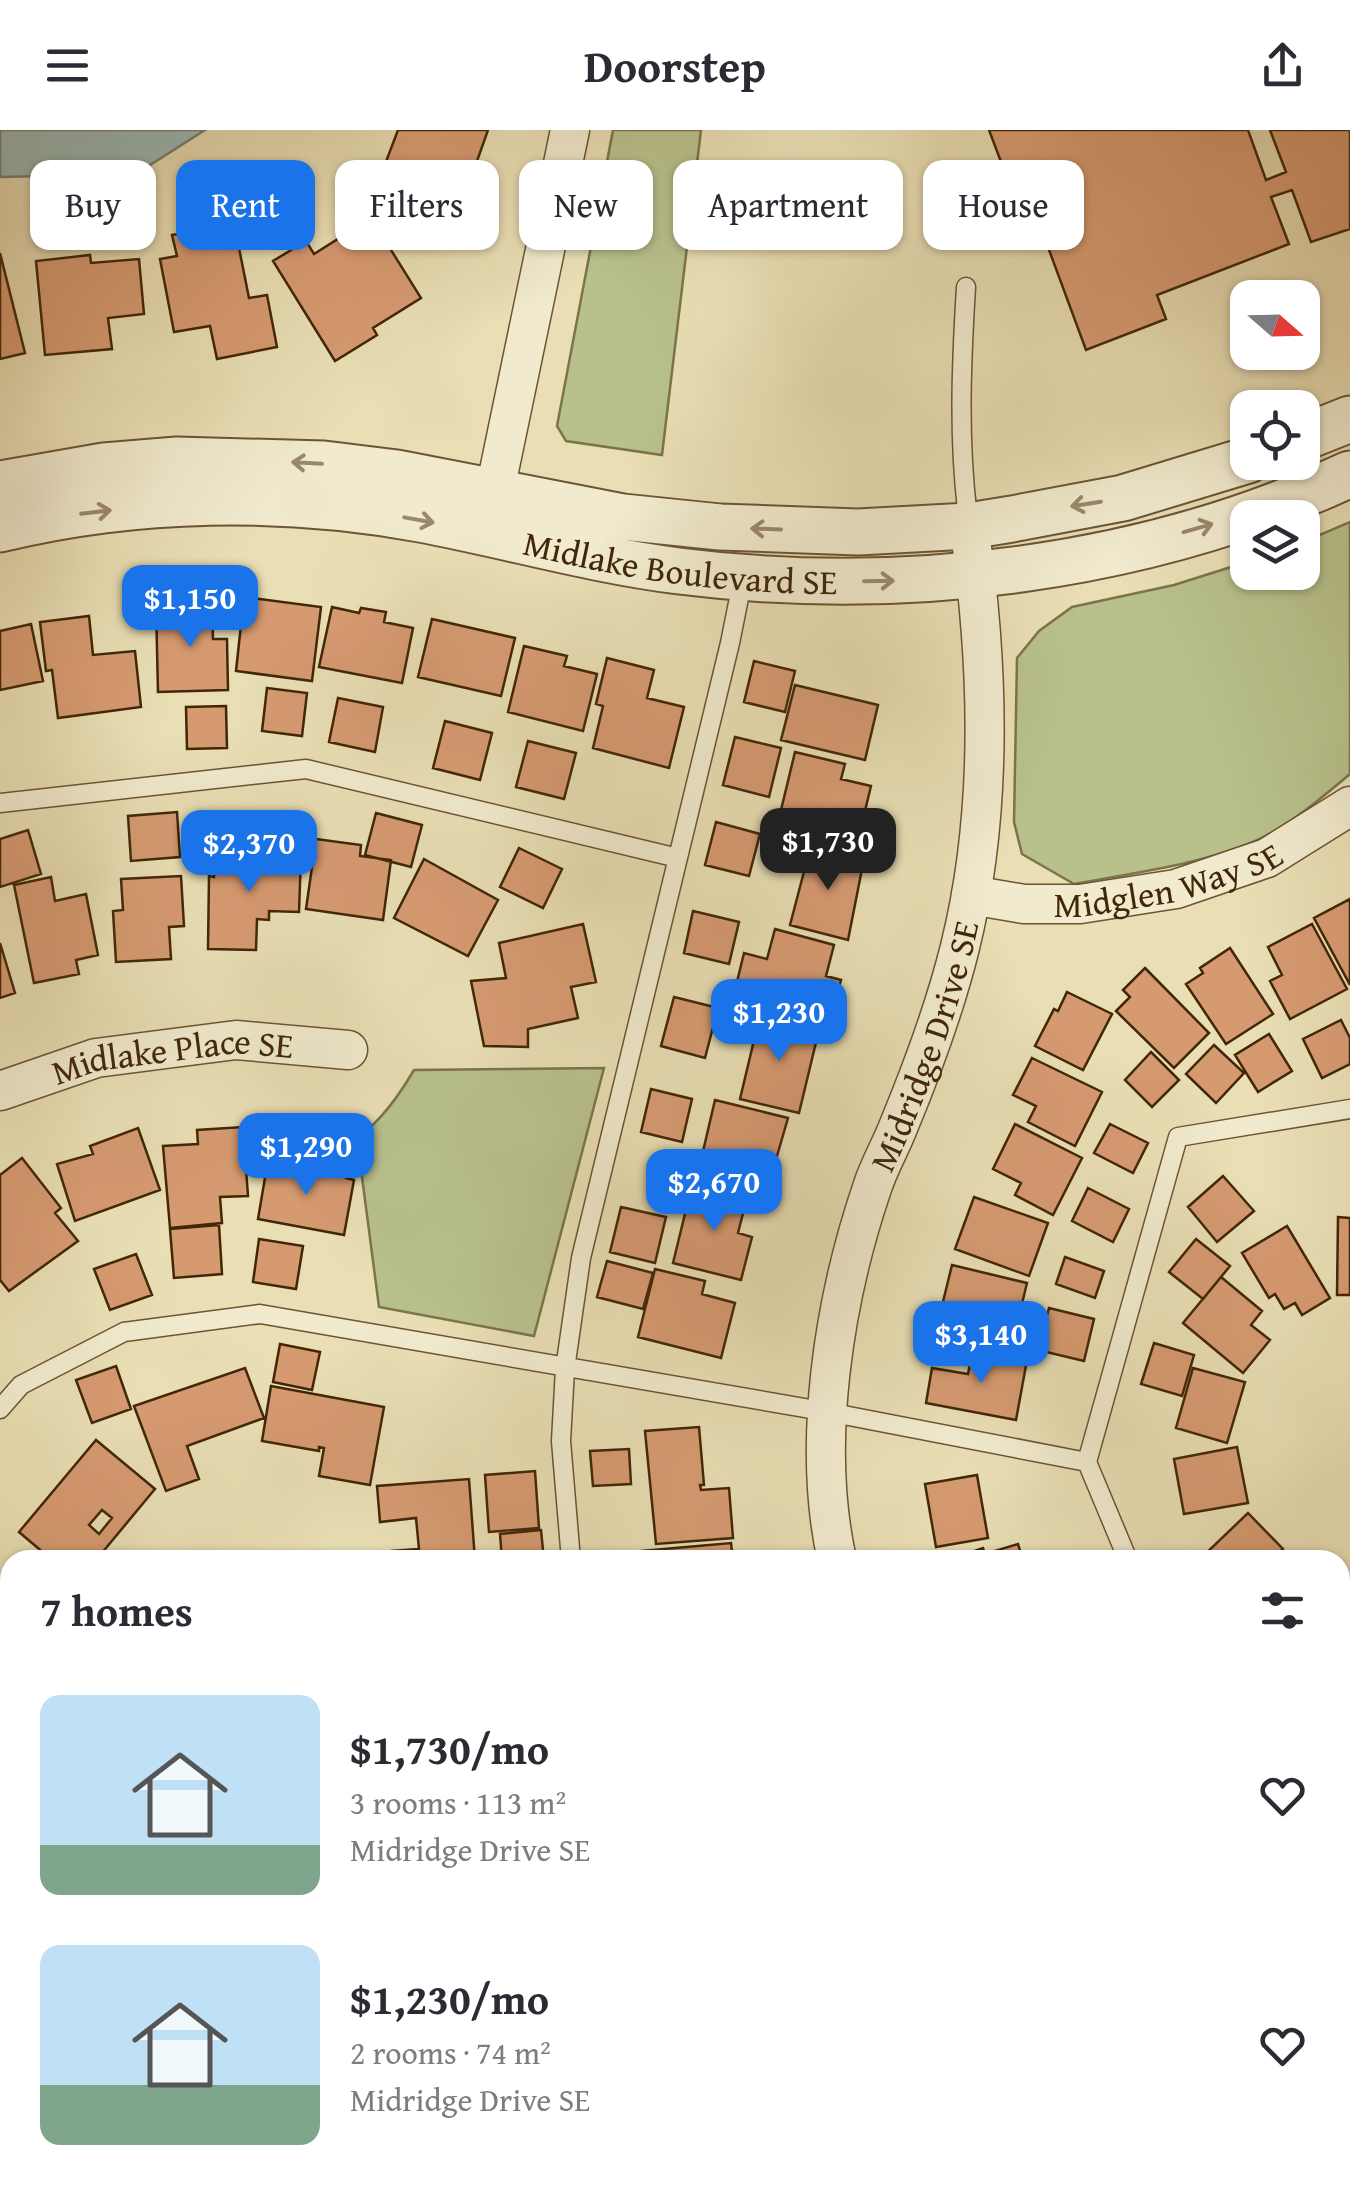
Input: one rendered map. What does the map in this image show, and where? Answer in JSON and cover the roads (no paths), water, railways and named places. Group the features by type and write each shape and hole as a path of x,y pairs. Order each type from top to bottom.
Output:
{"street":[{"path":"490,512 570,130"},
{"path":"1320,431 1350,419"},
{"name":"Midlake Boulevard SE","path":"0,484 104,466 177,460 324,464 397,473 490,512 658,568 743,578 898,581 976,575 1112,553 1249,514 1350,474"},
{"name":"Midlake Boulevard SE","path":"0,529 81,513 213,502 351,509 419,519 490,512 858,532 969,526 1122,498 1230,465"},
{"name":"Midridge Drive SE","path":"836,1550 829,1502 828,1412 837,1327 853,1249 873,1184 943,1010 971,895 978,842 984,748 983,643 969,526"},
{"name":"Midglen Way SE","path":"971,895 1024,904 1080,904 1176,888 1267,858 1350,806"},
{"name":"Midlake Place SE","path":"0,1091 96,1058 236,1040 348,1050"}],"lane":[{"path":"966,287 960,390 963,481 969,526"},
{"path":"570,1550 560,1441 564,1369 580,1258 743,578"},
{"path":"0,803 306,770 678,858"},
{"path":"1124,1550 1087,1462 1178,1137 1350,1109"},
{"path":"0,1409 21,1384 124,1332 260,1314 828,1412 1087,1462"}],"water":[{"path":"0,130 205,130 156,161 30,160 30,176 0,177"}]}
